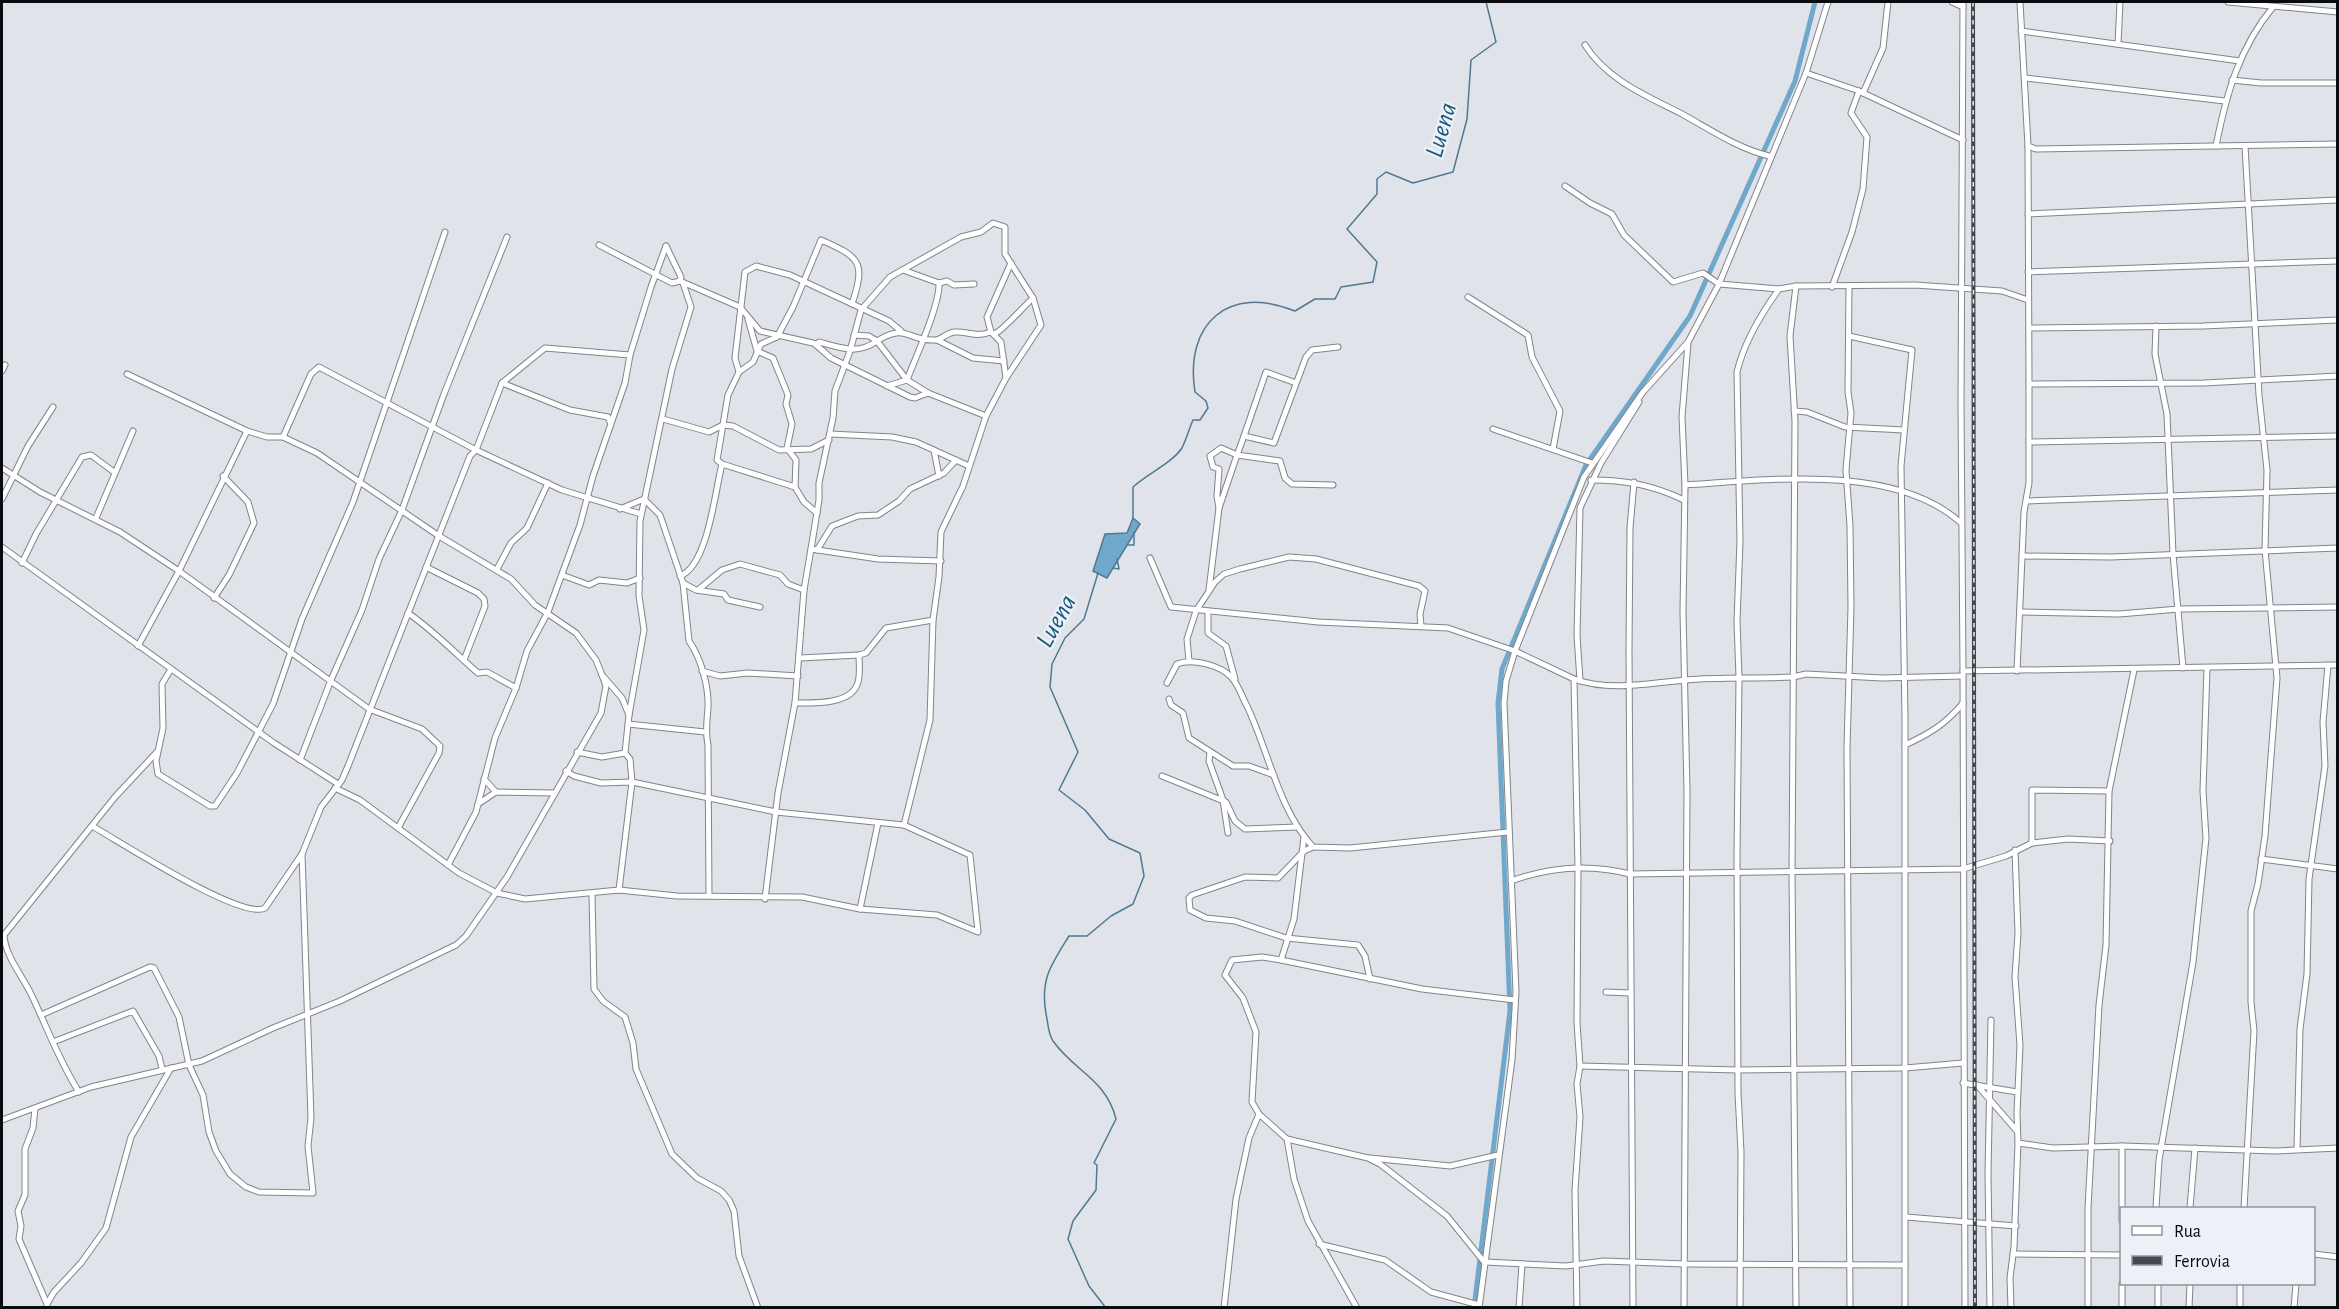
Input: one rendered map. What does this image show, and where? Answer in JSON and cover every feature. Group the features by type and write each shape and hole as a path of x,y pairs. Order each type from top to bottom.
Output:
{"street":[{"path":"1319,1244 1385,1260 1431,1292 1479,1306 1512,1060 1515,1000 1504,703 1506,681 1515,651 1584,477 1643,393 1689,342 1719,284 1769,156 1806,72 1828,2"},
{"path":"1832,287 1852,232 1863,189 1867,136 1851,113 1882,48 1888,2"},
{"path":"1952,2 1963,4 1961,523 1965,1308"},
{"path":"2017,671 2029,442 2028,146 2020,2"},
{"path":"2118,44 2120,2"},
{"path":"2228,2 2337,12"},
{"path":"2310,2 2310,10"},
{"path":"2216,146 2225,101 2249,38 2273,7"},
{"path":"2021,31 2240,61"},
{"path":"1585,45 1598,63 1630,88 1709,132 1752,152 1769,156"},
{"path":"1806,72 1861,92 1964,140"},
{"path":"2026,78 2225,101"},
{"path":"2232,80 2262,83 2337,83"},
{"path":"2028,146 2036,149 2091,150 2337,144"},
{"path":"2244,1207 2254,1031 2251,1002 2251,911 2261,859 2276,667 2265,550 2267,470 2262,438 2245,146"},
{"path":"1565,186 1590,203 1612,214 1624,235 1671,281 1703,273 1719,284 1779,289 1796,286 1850,288 1915,285 2002,291 2028,300"},
{"path":"2028,214 2337,200"},
{"path":"765,899 776,812 795,703 804,590 814,550 819,483 829,437 835,391 850,351 861,310 885,281 961,237 981,232 993,223 1005,227 1005,254 1033,298 1041,325 1006,378 986,416 969,466 942,532 941,561 933,620 930,720 904,825"},
{"path":"171,669 162,684 163,728 157,752 158,774 202,802 215,806 222,800 260,733 359,481 445,232"},
{"path":"300,760 331,680 362,610 379,559 402,510 507,237"},
{"path":"795,487 722,464 717,458 729,392 739,372 753,362 761,344 777,337 821,240 847,252 860,268 852,304"},
{"path":"599,245 672,283 682,282 740,307 758,330 777,337 819,342 850,351 871,346 892,332 901,331"},
{"path":"448,865 478,804 495,738 516,688 527,651 548,612 562,575 610,422 625,383 630,355 655,275 667,246 691,307 672,369 641,514 640,578 644,630 629,715 625,753 630,759 632,782 619,890"},
{"path":"2028,272 2337,261"},
{"path":"1006,378 1001,342 988,323 989,311 1011,263"},
{"path":"739,372 735,358 743,277 750,268 762,267 803,281 861,310 889,321 901,331 937,340 976,359 1004,361"},
{"path":"903,270 939,283 947,281 954,285 974,284"},
{"path":"908,380 938,299 939,283"},
{"path":"1796,286 1790,336 1794,411 1792,873 1796,1308"},
{"path":"1850,288 1848,392 1851,428 1846,480 1850,526 1850,1308"},
{"path":"1740,1308 1737,372 1744,349 1756,324 1779,289"},
{"path":"1468,297 1528,335 1532,357 1560,411 1553,449"},
{"path":"937,340 956,332 976,336 1002,330 1010,319 1033,298"},
{"path":"748,319 757,351"},
{"path":"2029,328 2256,324 2337,320"},
{"path":"2156,326 2155,354 2167,414 2173,554 2184,668"},
{"path":"854,335 869,336 878,341 908,380 928,393 986,416"},
{"path":"1849,336 1911,348 1901,492 1905,676 1905,1308"},
{"path":"1684,1308 1686,872 1685,485 1682,417 1689,342"},
{"path":"814,343 828,357 913,399 928,393"},
{"path":"1244,436 1274,443 1296,383 1312,350 1338,347"},
{"path":"92,826 216,897 252,910 265,908 302,854 321,807 338,784 470,456 476,450 502,383 545,348 630,355"},
{"path":"757,351 773,358 788,395 786,404 792,424 788,450 796,460 795,487 804,502 817,513"},
{"path":"2,371 5,365"},
{"path":"283,437 310,374 316,368 476,450 548,483 587,499 641,514"},
{"path":"1208,594 1219,508 1266,372 1296,383"},
{"path":"2,1120 79,1092 189,1065 340,1002 456,945 466,936 497,893 601,713 606,686 596,660 576,633 535,605 520,586 497,569 439,536 317,453 283,437 267,437 247,431 127,374"},
{"path":"2029,384 2259,380 2337,376"},
{"path":"887,386 908,380"},
{"path":"502,383 570,410 608,417 610,422"},
{"path":"1577,1308 1575,1190 1580,1117 1577,1084 1580,1065 1577,1023 1578,523 1580,508 1591,480 1637,408 1643,393"},
{"path":"2,499 32,440 45,424 53,407"},
{"path":"1794,411 1851,428 1904,430"},
{"path":"663,419 709,432 723,425 740,429 776,450 816,448 829,437 892,437 934,450 969,466"},
{"path":"1493,429 1592,463"},
{"path":"96,518 133,431"},
{"path":"138,646 179,571 223,476 247,431"},
{"path":"2029,442 2337,436"},
{"path":"1219,508 1217,496 1219,469 1213,467 1210,456 1221,448 1238,455 1280,461 1285,478 1292,484 1333,485"},
{"path":"934,450 939,476"},
{"path":"22,563 70,474 86,454 114,472"},
{"path":"814,550 832,526 858,516 876,516 896,504 910,489 939,476 956,460"},
{"path":"680,576 691,569 709,528 722,464"},
{"path":"2,468 96,518 179,571 369,709 422,729 440,746 398,828"},
{"path":"214,598 229,576 254,523 248,502 223,476"},
{"path":"1584,477 1591,480 1634,482 1666,491 1684,500"},
{"path":"1685,485 1794,479 1870,483 1939,506 1961,523"},
{"path":"1633,1308 1630,528 1634,482"},
{"path":"497,569 511,543 527,528 548,483"},
{"path":"2027,501 2337,490"},
{"path":"620,509 644,499"},
{"path":"644,499 660,515 683,583 689,641 695,649 702,671 708,707 705,732 708,745 709,896"},
{"path":"2,547 260,733 338,784 448,865 476,884 497,893 531,899 619,890 677,896 765,899 802,897 861,909 938,915 978,932 970,855 904,825 776,812 632,782 601,783 574,776 566,771"},
{"path":"2022,556 2173,554 2337,548"},
{"path":"814,550 878,559 941,561"},
{"path":"1189,661 1187,639 1196,610 1224,574 1289,556 1316,559 1419,586 1425,591 1420,614 1421,626"},
{"path":"1150,558 1171,607 1318,622 1421,626 1457,631 1515,651 1577,680 1630,686 1684,680 1793,677 1806,674 1905,676 2017,671 2337,665"},
{"path":"686,598 719,571 740,564 780,575 788,584 804,590"},
{"path":"426,567 478,593 484,599 485,606 464,660"},
{"path":"562,575 589,585 599,580 627,583 640,578"},
{"path":"683,583 697,590 724,594 728,600 760,607"},
{"path":"2020,612 2119,614 2179,609 2337,607"},
{"path":"1208,611 1209,633 1226,646 1237,684 1274,775 1298,827 1313,847"},
{"path":"408,613 443,640 478,673 487,672 516,688"},
{"path":"800,658 866,653 886,628 933,620"},
{"path":"795,703 829,703 853,692 859,682 859,655"},
{"path":"1167,683 1177,664 1189,661 1224,670 1237,684"},
{"path":"2297,1149 2300,1029 2307,974 2310,864 2325,766 2323,722 2328,665"},
{"path":"2156,1207 2161,1149 2193,962 2206,838 2203,791 2207,668"},
{"path":"2088,1308 2088,1208 2099,1005 2106,945 2110,841 2109,791 2134,670"},
{"path":"702,671 720,676 748,673 798,676"},
{"path":"603,675 622,698 629,715"},
{"path":"1169,699 1171,705 1183,713 1189,738 1233,766 1249,766 1274,775"},
{"path":"1905,745 1936,730 1949,720 1963,703"},
{"path":"628,724 705,732"},
{"path":"79,1092 65,1070 41,1015 15,967 3,934 139,769 157,752"},
{"path":"577,752 602,757 625,753"},
{"path":"1210,752 1209,761 1223,800 1235,821 1245,829 1298,827"},
{"path":"561,780 574,776"},
{"path":"1162,776 1223,800"},
{"path":"484,779 496,792"},
{"path":"338,784 346,792"},
{"path":"2032,843 2032,790 2109,791"},
{"path":"478,804 496,792 554,793"},
{"path":"1223,800 1228,833"},
{"path":"861,909 878,823"},
{"path":"1370,980 1365,956 1358,945 1286,938 1235,921 1206,918 1190,910 1189,898 1245,877 1278,878 1304,851 1313,847 1350,848 1508,832"},
{"path":"1281,960 1286,938 1294,919 1304,837"},
{"path":"1511,881 1544,871 1578,868 1630,873 1792,873 1963,869 1987,863 2032,843 2068,840 2110,841"},
{"path":"2011,1308 2010,1278 2016,1226 2019,1143 2017,1092 2020,1045 2015,977 2018,933 2015,850"},
{"path":"41,1015 150,967 154,968 179,1017 189,1065 200,1087 216,1151 230,1174 246,1187 259,1192 311,1194 314,1191 308,1146 311,1118 302,854"},
{"path":"2261,859 2337,869"},
{"path":"592,894 594,989 603,1001 625,1017 633,1042 636,1069 672,1154 697,1178 721,1191 735,1211 741,1265 758,1308"},
{"path":"1498,1155 1450,1166 1368,1158 1287,1139 1259,1114 1252,1102 1256,1032 1243,998 1225,975 1226,969 1236,958 1281,960 1422,989 1515,1000"},
{"path":"1606,992 1631,993"},
{"path":"53,1042 133,1011 159,1056 162,1070"},
{"path":"1990,1308 1988,1225 1991,1020"},
{"path":"1580,1065 1738,1070 1905,1068 1963,1063"},
{"path":"35,1108 33,1128 25,1151 25,1195 18,1211 21,1226 19,1239 47,1304 106,1228 131,1137 171,1068"},
{"path":"153,1073 164,1081"},
{"path":"1963,1083 2017,1092"},
{"path":"1977,1086 2017,1131"},
{"path":"1224,1308 1236,1198 1249,1138 1259,1114"},
{"path":"1287,1139 1298,1194 1319,1244 1357,1308"},
{"path":"2019,1143 2042,1148 2122,1146 2161,1149 2337,1148"},
{"path":"2121,1207 2122,1146"},
{"path":"2190,1207 2195,1148"},
{"path":"1368,1158 1393,1173 1447,1216 1485,1262 1905,1265"},
{"path":"1906,1217 2016,1226"},
{"path":"2013,1254 2120,1255"},
{"path":"2315,1254 2337,1257"},
{"path":"1519,1308 1522,1264"},
{"path":"2122,1285 2122,1308"},
{"path":"2157,1308 2158,1285"},
{"path":"2188,1308 2190,1285"},
{"path":"2240,1285 2240,1308"},
{"path":"2294,1308 2295,1285"}],"water":[{"path":"1133,518 1140,524 1107,578 1093,571 1105,534 1127,533"}],"waterway":[{"name":"Luena","path":"1133,518 1133,487 1177,454 1182,448 1193,420 1200,420 1208,408 1206,401 1195,392 1193,368 1197,346 1204,329 1216,316 1231,307 1250,303 1271,304 1295,311 1315,299 1335,299 1341,287 1373,282 1377,262 1347,229 1377,194 1377,179 1386,172 1413,183 1453,172 1467,119 1471,60 1496,42 1486,2"},
{"path":"1474,1308 1510,1011 1498,703 1502,669 1586,465 1690,316 1795,81 1815,2"},
{"name":"Luena","path":"1128,545 1134,545 1134,532"},
{"name":"Luena","path":"1113,568 1119,569 1117,559"},
{"name":"Luena","path":"1098,573 1084,619 1065,638 1052,664 1050,687 1078,752 1059,790 1085,810 1109,839 1140,853 1144,876 1133,904 1111,916 1087,936 1069,936 1048,973 1045,1002 1051,1038 1061,1051 1105,1094 1116,1119 1094,1163 1097,1165 1096,1190 1073,1221 1068,1239 1089,1286 1106,1308"}],"railway":[{"path":"1973,2 1975,1308"}]}
